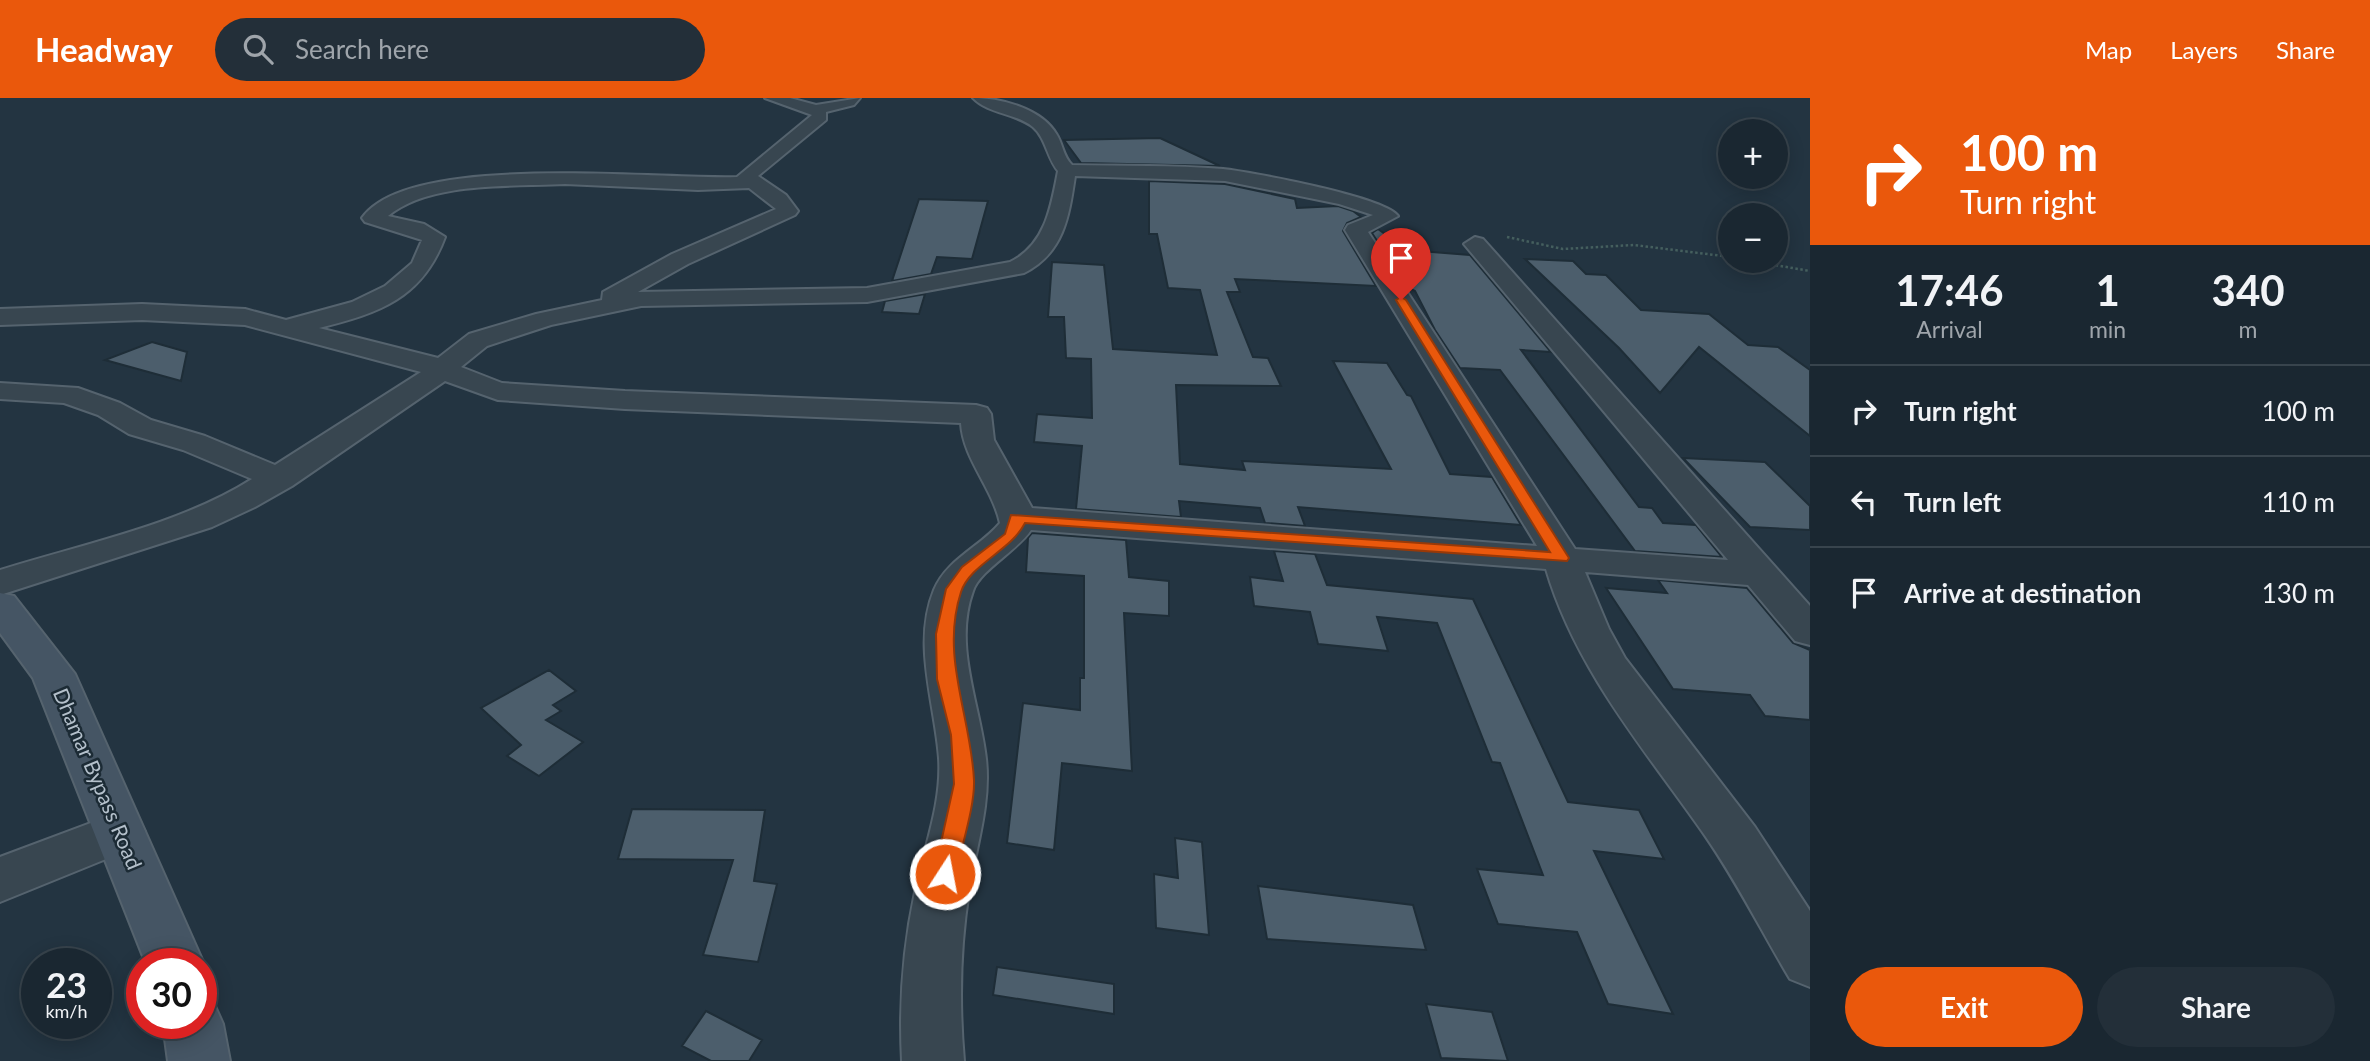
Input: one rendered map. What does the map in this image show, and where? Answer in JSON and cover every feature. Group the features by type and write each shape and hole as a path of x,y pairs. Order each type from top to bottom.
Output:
{"main road":[{"name":"Dhamar Bypass Road","path":"0,605 53,674 168,948"},
{"path":"195,1039 199,1061"}],"street":[{"path":"772,98 814,110 856,98"},
{"path":"980,98 1028,116 1046,129 1058,163 1067,170 1225,175 1343,199 1384,212 1388,216 1356,230 1561,558 1569,587 1590,635 1632,703 1726,826 1810,961"},
{"path":"598,306 680,259 762,225 788,211 779,199 746,177 805,126 820,117 814,110"},
{"path":"0,583 199,519 243,500 280,479 423,384 439,368 478,340 598,306 641,299 717,296 827,298 867,295 1016,268 1031,261 1043,249 1064,189 1067,170"},
{"path":"286,327 357,309 383,297 422,266 434,237 416,229 372,218 393,201 424,190 565,178 698,184 752,182"},
{"path":"598,306 663,255 705,228 708,222"},
{"path":"1475,244 1810,632"},
{"path":"0,317 142,312 245,317 439,368 498,391 625,400 976,414 978,440 1014,507 1018,523 1011,536 968,571 954,589 944,634 946,679 961,735 964,784 937,916 930,1026 933,1061"},
{"path":"2,392 62,372"},
{"path":"2,392 68,394 109,409 140,427 194,443 280,479"},
{"path":"1017,518 1758,574"},
{"path":"0,880 120,832"}],"path":[{"path":"1475,244 1472,239 1474,237 1502,236 1563,249 1634,245 1718,255"},
{"path":"1788,267 1810,271"}],"building":[{"path":"1160,138 1220,166 1081,163 1064,140"},
{"path":"1149,181 1225,184 1295,199 1297,208 1338,206 1353,211 1361,217 1347,223 1343,231 1376,286 1235,279 1240,292 1227,292 1253,357 1268,358 1281,386 1176,385 1180,464 1245,470 1242,461 1391,469 1333,361 1387,363 1407,395 1411,396 1450,474 1492,477 1521,525 1298,507 1305,526 1265,523 1260,508 1179,501 1181,517 1076,509 1082,446 1034,442 1037,414 1092,418 1091,359 1066,358 1064,317 1048,317 1052,262 1104,265 1113,349 1217,355 1200,290 1168,288 1157,234 1149,234"},
{"path":"919,199 988,201 972,259 937,257 931,274 892,281"},
{"path":"1378,229 1407,250 1470,255 1551,352 1521,350 1639,507 1652,508 1663,523 1696,525 1722,557 1635,551 1500,370 1460,368 1435,330 1415,291 1407,287 1372,233"},
{"path":"1525,259 1573,261 1586,274 1606,275 1641,310 1709,314 1748,345 1778,347 1810,370 1810,436 1699,347 1660,393 1619,348"},
{"path":"925,294 919,314 882,312 885,301"},
{"path":"152,342 187,352 181,381 105,360"},
{"path":"1683,458 1765,462 1810,506 1810,530 1750,527"},
{"path":"1032,533 1126,540 1129,577 1169,581 1169,616 1124,613 1132,771 1062,763 1054,850 1007,843 1023,703 1080,710 1080,678 1084,678 1084,576 1026,572 1028,538"},
{"path":"1274,551 1315,554 1327,585 1473,599 1568,802 1639,810 1664,859 1594,851 1673,1014 1608,1004 1577,932 1498,924 1477,869 1543,875 1500,763 1492,762 1437,623 1377,617 1388,651 1318,644 1310,612 1254,606 1250,577 1283,581"},
{"path":"1658,580 1747,588 1793,643 1810,650 1810,720 1765,716 1750,695 1673,689 1606,588 1667,593"},
{"path":"549,670 576,691 553,705 561,711 546,720 583,742 539,776 507,756 521,745 481,708"},
{"path":"632,809 765,810 754,881 777,884 758,962 703,955 733,860 618,859"},
{"path":"1175,838 1202,842 1209,935 1156,928 1154,874 1178,878"},
{"path":"1258,886 1413,905 1426,950 1267,939"},
{"path":"997,967 1114,984 1114,1014 993,995"},
{"path":"1426,1004 1492,1012 1508,1061 1441,1058"},
{"path":"706,1011 762,1040 749,1061 711,1061 682,1046"}],"route":[{"path":"945,874 964,784 961,735 946,679 944,634 954,589 968,571 1011,536 1018,523 1017,518 1561,558 1401,300"}]}
